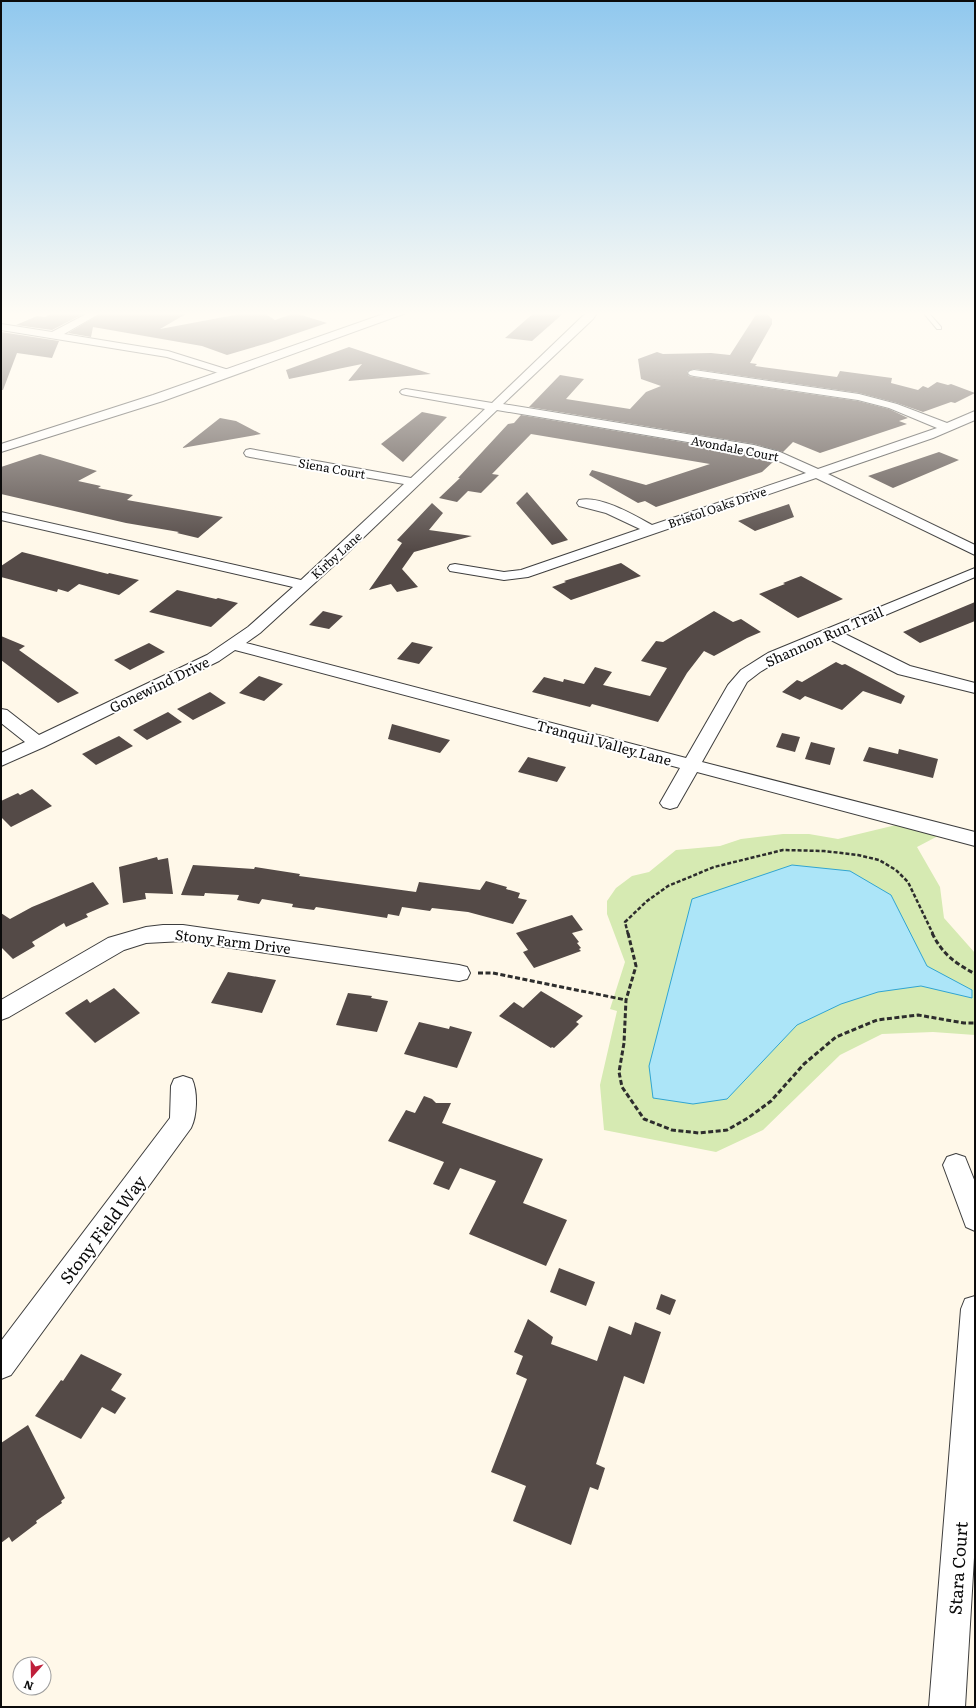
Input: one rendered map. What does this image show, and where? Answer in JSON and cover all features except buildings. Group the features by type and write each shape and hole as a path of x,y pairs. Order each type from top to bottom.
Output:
{"street":[{"path":"1,448 178,391"},
{"name":"Kirby Lane","path":"1,516 303,585 336,556 511,391"},
{"path":"816,391 859,397 893,406 948,428"},
{"name":"Avondale Court","path":"406,392 760,451 784,457 975,551"},
{"name":"Bristol Oaks Drive","path":"455,568 504,576 523,574 948,428 975,415"},
{"name":"Siena Court","path":"250,453 414,482"},
{"path":"584,503 618,512 651,530"},
{"name":"Shannon Run Trail","path":"670,803 736,685 748,672 765,661 975,572"},
{"name":"Gonewind Drive","path":"1,760 213,658 254,630 303,585"},
{"path":"830,633 904,670 975,688"},
{"name":"Tranquil Valley Lane","path":"234,645 975,839"},
{"path":"1,714 38,742"},
{"name":"Stony Farm Drive","path":"1,1011 116,944 146,935 163,933 183,933 459,973"},
{"name":"Stony Field Way","path":"1,1365 182,1120 183,1086"},
{"path":"956,1165 975,1219"},
{"name":"Stara Court","path":"947,1707 975,1309"}],"path":[{"path":"975,974 955,963 939,947 908,882 896,870 879,860 858,855 824,851 783,850 714,867 668,886 647,901 624,922 636,966 626,1000 624,1043 618,1072 622,1087 644,1119 672,1130 699,1133 727,1130 748,1118 771,1101 804,1064 836,1037 877,1020 918,1015 964,1023 975,1023"},
{"path":"459,973 493,973 626,1000"}],"green space":[{"path":"896,825 938,836 917,847 940,887 944,918 975,953 975,1035 933,1032 882,1034 840,1055 763,1130 716,1152 604,1130 600,1085 617,1011 610,1009 625,962 607,914 607,901 616,888 632,876 649,872 676,850 720,846 741,839 783,834 809,834 838,839"}],"water":[{"path":"792,865 850,871 891,895 927,966 972,990 972,998 921,986 878,992 841,1004 797,1025 727,1099 693,1104 653,1098 649,1066 692,899"}]}
